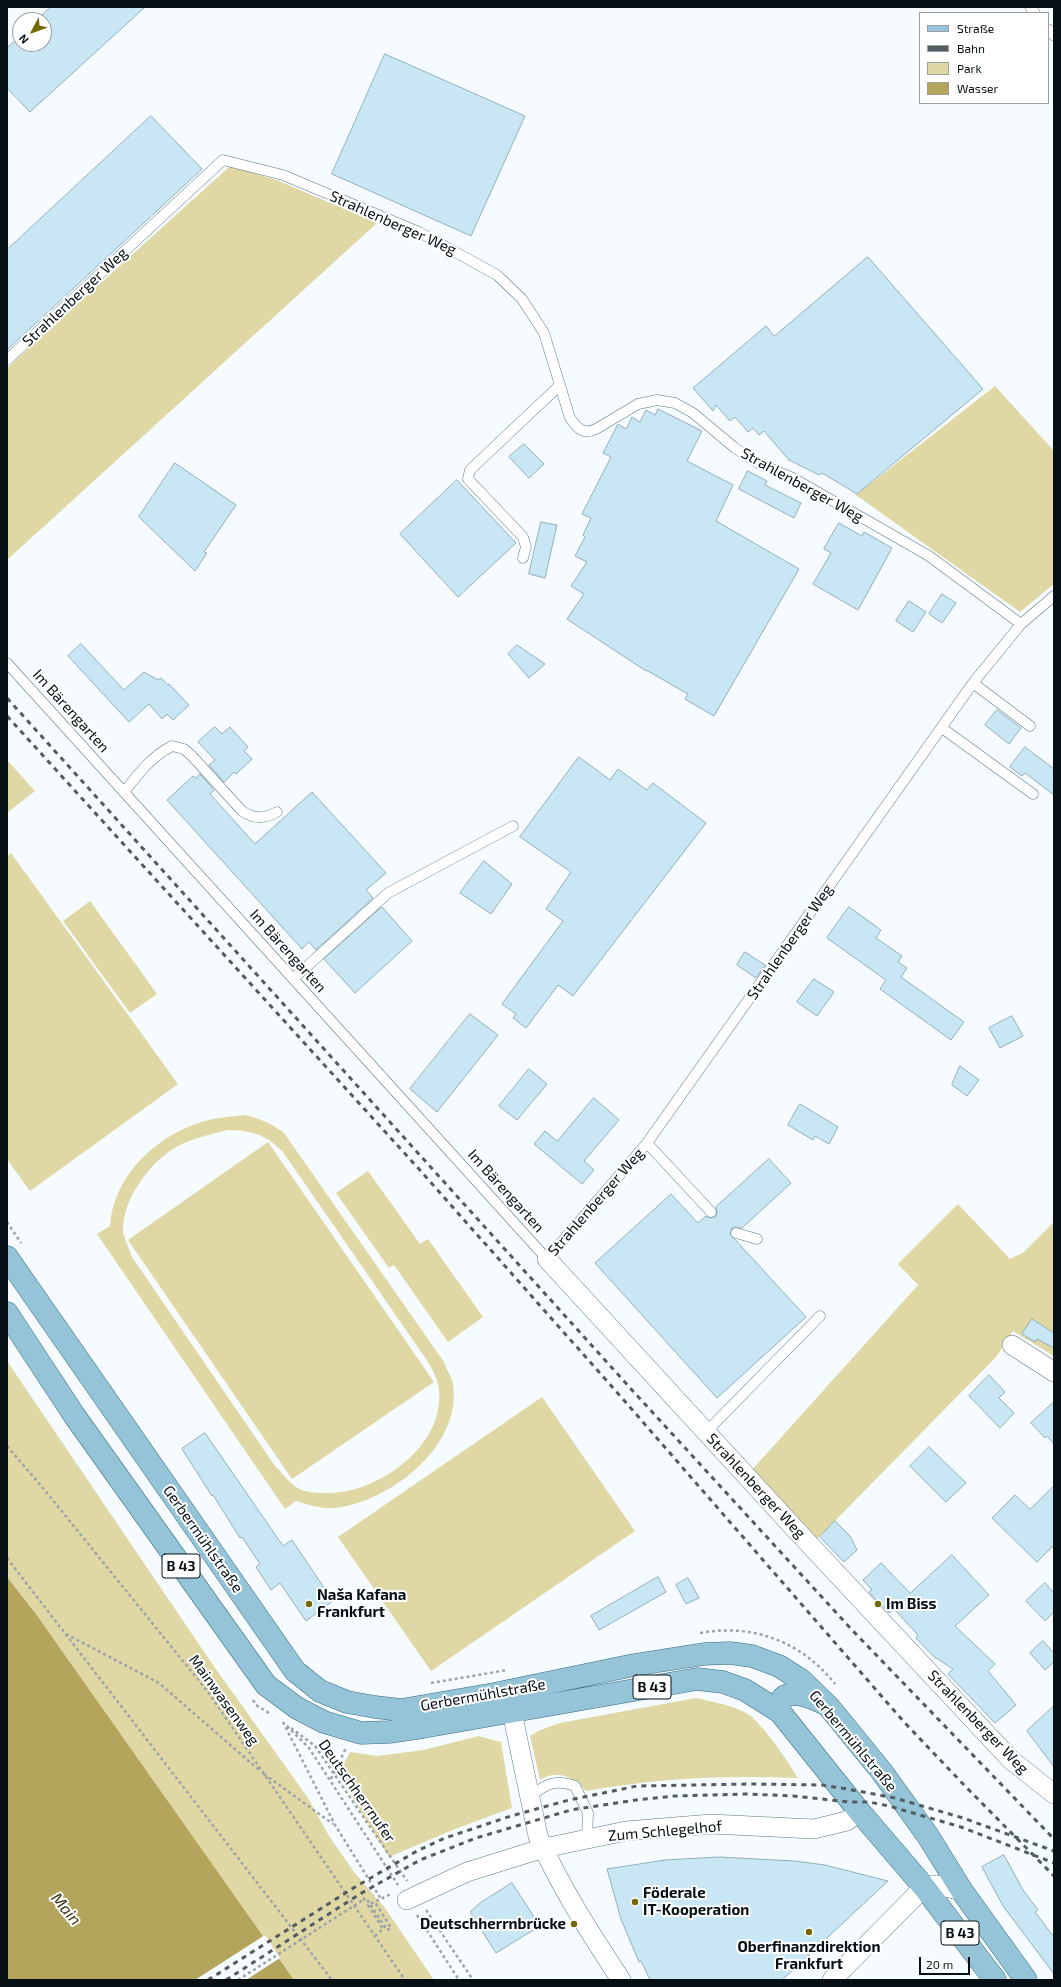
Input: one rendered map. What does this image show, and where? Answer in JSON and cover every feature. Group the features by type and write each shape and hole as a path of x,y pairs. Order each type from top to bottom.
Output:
{"main road":[{"name":"Gerbermühlstraße","path":"15,1251 295,1671 320,1691 347,1702 401,1710 494,1694 634,1665 704,1654 730,1653 752,1656 779,1666 801,1680 829,1707 882,1772 928,1836 962,1891 1026,1980"},
{"name":"Gerbermühlstraße","path":"7,1312 74,1415 266,1685 297,1708 324,1722 361,1733 416,1728 696,1679 723,1682 745,1690 780,1712 859,1811 924,1886 995,1980"},
{"path":"780,1712 781,1701 785,1696 790,1695 801,1694 829,1707"}],"street":[{"name":"Strahlenberger Weg","path":"547,1259 1012,1760 1054,1794"},
{"path":"1012,1345 1054,1372"},
{"path":"494,1694 512,1712 538,1836 582,1919 621,1980"},
{"name":"Zum Schlegelhof","path":"412,1898 467,1872 544,1848 626,1831 712,1824 814,1829 847,1820 859,1811"},
{"path":"832,1980 924,1886 949,1886 962,1891"}],"lane":[{"name":"Strahlenberger Weg","path":"7,360 223,160 283,175 419,232 497,275 522,299 544,333 570,418 577,428 588,432 638,404 657,400 676,403 693,413 736,448 758,463 793,478 929,556 1021,624"},
{"path":"523,558 526,547 523,537 468,479 470,470 560,385"},
{"name":"Strahlenberger Weg","path":"547,1259 647,1143 973,683 1021,624 1054,596"},
{"name":"Im Bärengarten","path":"7,663 547,1259"},
{"path":"973,683 1030,726"},
{"path":"942,728 1033,794"},
{"path":"124,792 149,762 164,750 172,746 184,749 192,756 242,811 251,817 260,818 277,812"},
{"path":"293,979 388,893 513,826"},
{"path":"647,1143 711,1212"},
{"path":"736,1233 757,1239"},
{"path":"706,1432 820,1316"},
{"path":"530,1797 547,1784 565,1782 574,1786 588,1813 587,1839"}],"path":[{"path":"7,1222 15,1251"},
{"name":"Mainwasenweg","path":"7,1446 43,1488 208,1692 405,1980"},
{"path":"7,1558 332,1980"},
{"path":"64,1633 159,1683 262,1772 335,1825"},
{"path":"426,1684 510,1669"},
{"name":"Deutschherrnufer","path":"459,1980 412,1898 315,1746 283,1722 309,1748 412,1898 473,1980"},
{"path":"331,1780 347,1745"},
{"path":"375,1936 383,1929 368,1906 386,1896"},
{"path":"238,1980 366,1898 387,1930 391,1928 375,1902"}],"green space":[{"path":"230,166 279,181 377,223 7,560 7,368"},
{"path":"995,386 1054,451 1054,584 1020,612 856,495"},
{"path":"7,760 35,791 7,813"},
{"path":"11,853 178,1084 30,1191 7,1159 7,857"},
{"path":"90,901 157,994 130,1013 63,921"},
{"path":"244,1115 260,1119 284,1133 444,1362 453,1385 453,1408 446,1429 434,1449 418,1467 399,1483 378,1495 356,1503 335,1508 325,1508 296,1501 285,1509 97,1234 110,1226 113,1208 127,1177 151,1150 180,1131 196,1124 214,1119","holes":["228,1130 237,1130 264,1137 283,1152 426,1359 436,1378 439,1390 438,1411 431,1431 419,1448 403,1464 384,1477 364,1486 343,1492 314,1493 299,1489 286,1478 275,1466 132,1257 126,1242 123,1228 124,1217 132,1195 145,1175 153,1166 170,1151 183,1143"]},
{"path":"268,1142 434,1382 292,1479 128,1240"},
{"path":"368,1171 420,1244 428,1239 483,1317 448,1342 394,1265 389,1268 336,1193"},
{"path":"958,1204 1010,1259 1024,1252 1054,1222 1054,1356 1013,1331 997,1356 816,1540 751,1471 918,1285 898,1264"},
{"path":"7,1361 213,1665 308,1798 329,1836 354,1872 385,1908 434,1980 294,1980 36,1614 7,1577"},
{"path":"542,1397 635,1531 431,1671 338,1537"},
{"path":"696,1698 734,1707 748,1714 772,1739 798,1778 691,1778 639,1783 586,1791 570,1778 564,1776 553,1775 540,1780 530,1736 538,1731 560,1723"},
{"path":"478,1736 501,1742 512,1808 455,1829 389,1857 338,1774 350,1752 377,1756 424,1750"}],"water":[{"name":"Main","path":"7,1577 36,1614 294,1980 7,1980"}],"pier":[{"path":"265,1935 280,1958 246,1980 195,1980"}],"building":[{"path":"51,7 145,7 30,112 7,88 7,48 12,43 12,52 52,52 52,12 46,12"},
{"path":"385,54 525,116 471,236 332,174"},
{"path":"151,116 202,169 7,350 7,250"},
{"path":"868,257 983,389 857,494 822,473 819,475 789,460 764,431 759,435 753,428 748,432 735,417 730,421 716,405 713,411 693,388 766,326 774,336"},
{"path":"658,409 702,431 687,461 733,485 716,521 799,569 714,716 685,699 688,694 646,671 567,619 584,594 571,586 587,562 575,556 585,537 583,535 591,518 582,514 611,457 603,453 618,424 626,429 632,417 640,422 646,410 655,415"},
{"path":"524,444 544,464 529,478 509,457"},
{"path":"175,463 236,505 204,552 207,553 195,571 139,517"},
{"path":"748,471 767,481 765,485 801,503 794,518 739,489"},
{"path":"457,480 516,543 458,597 400,534"},
{"path":"541,522 557,525 545,578 529,574"},
{"path":"839,523 862,536 864,532 892,548 858,610 813,584 831,553 824,549"},
{"path":"942,594 956,603 942,623 929,614"},
{"path":"909,601 926,612 913,632 896,621"},
{"path":"81,644 124,690 144,672 158,680 161,678 168,685 169,684 189,705 173,720 167,714 162,719 149,704 129,722 68,656"},
{"path":"517,645 545,664 529,678 508,654"},
{"path":"997,710 1021,728 1009,744 985,725"},
{"path":"215,727 222,734 230,727 248,747 244,751 252,759 236,774 234,772 224,782 209,765 215,760 198,742"},
{"path":"1025,747 1054,769 1054,795 1025,773 1022,776 1010,767"},
{"path":"579,757 610,780 618,769 647,790 653,783 706,823 573,996 558,985 526,1028 513,1018 516,1014 502,1004 563,921 546,909 571,872 520,837"},
{"path":"200,774 214,790 210,794 255,844 312,792 386,873 366,890 373,898 316,950 309,942 302,949 167,800 193,776 196,778"},
{"path":"484,861 512,884 491,914 460,893"},
{"path":"382,907 412,941 355,993 324,959"},
{"path":"849,907 881,930 876,938 902,956 898,962 907,968 901,977 964,1022 951,1040 880,989 886,980 827,938"},
{"path":"745,952 765,965 756,978 737,965"},
{"path":"814,979 834,992 817,1016 797,1002"},
{"path":"470,1014 498,1035 437,1112 410,1089"},
{"path":"1012,1016 1023,1036 1000,1048 989,1028"},
{"path":"960,1066 979,1080 967,1096 952,1085"},
{"path":"529,1069 547,1084 517,1120 499,1106"},
{"path":"594,1098 619,1120 584,1161 594,1170 582,1184 534,1144 545,1131 557,1141"},
{"path":"800,1104 838,1127 829,1144 815,1136 813,1140 788,1125"},
{"path":"769,1159 791,1183 742,1228 732,1228 730,1234 806,1317 717,1398 595,1263 671,1194 698,1223 706,1216 709,1218 715,1217 717,1214 716,1207"},
{"path":"1032,1319 1054,1333 1054,1348 1037,1339 1035,1342 1022,1334"},
{"path":"989,1375 1005,1392 999,1398 1014,1413 1000,1428 969,1396"},
{"path":"1054,1402 1054,1444 1047,1436 1045,1438 1031,1423"},
{"path":"205,1433 283,1546 292,1540 333,1601 306,1621 280,1583 271,1590 256,1567 260,1564 242,1537 240,1538 182,1449"},
{"path":"929,1447 966,1483 946,1502 910,1466"},
{"path":"1054,1486 1054,1545 1037,1562 992,1518 1015,1495 1030,1509"},
{"path":"835,1521 850,1536 857,1550 844,1562 820,1537"},
{"path":"952,1555 989,1595 955,1626 995,1664 988,1671 1016,1705 995,1723 948,1674 953,1669 933,1656 916,1638 918,1635 894,1609 889,1613 869,1592 872,1590 863,1580 881,1563 910,1593"},
{"path":"658,1577 666,1592 599,1630 591,1616"},
{"path":"688,1578 699,1598 686,1604 676,1585"},
{"path":"1045,1583 1054,1593 1054,1612 1045,1621 1026,1601"},
{"path":"1043,1641 1054,1653 1054,1662 1045,1670 1030,1653"},
{"path":"1054,1706 1054,1767 1027,1731"},
{"path":"1004,1855 1023,1890 1038,1910 1035,1912 1054,1937 1054,1974 1003,1906 982,1867"},
{"path":"719,1857 794,1861 825,1865 888,1881 782,1980 650,1980 641,1961 639,1962 621,1919 607,1869 665,1860"},
{"path":"512,1883 540,1926 496,1953 470,1912 480,1903"}],"railway":[{"path":"7,698 632,1390 853,1631 1054,1839"},
{"path":"7,716 418,1168 622,1398 904,1722 1054,1876"},
{"path":"208,1980 355,1887 417,1851 445,1838 511,1816 569,1800 637,1786 750,1784 822,1785 895,1798 963,1818 1054,1851"},
{"path":"226,1980 360,1894 420,1860 476,1838 571,1810 636,1800 675,1796 747,1794 794,1796 849,1802 869,1802 889,1806 961,1827 1054,1863"}],"place":[{"name":"Naša Kafana Frankfurt","path":"309,1604"},
{"name":"Im Biss","path":"878,1604"},
{"name":"Föderale IT-Kooperation","path":"635,1902"},
{"name":"Deutschherrnbrücke","path":"574,1924"},
{"name":"Oberfinanzdirektion Frankfurt","path":"809,1932"}]}
